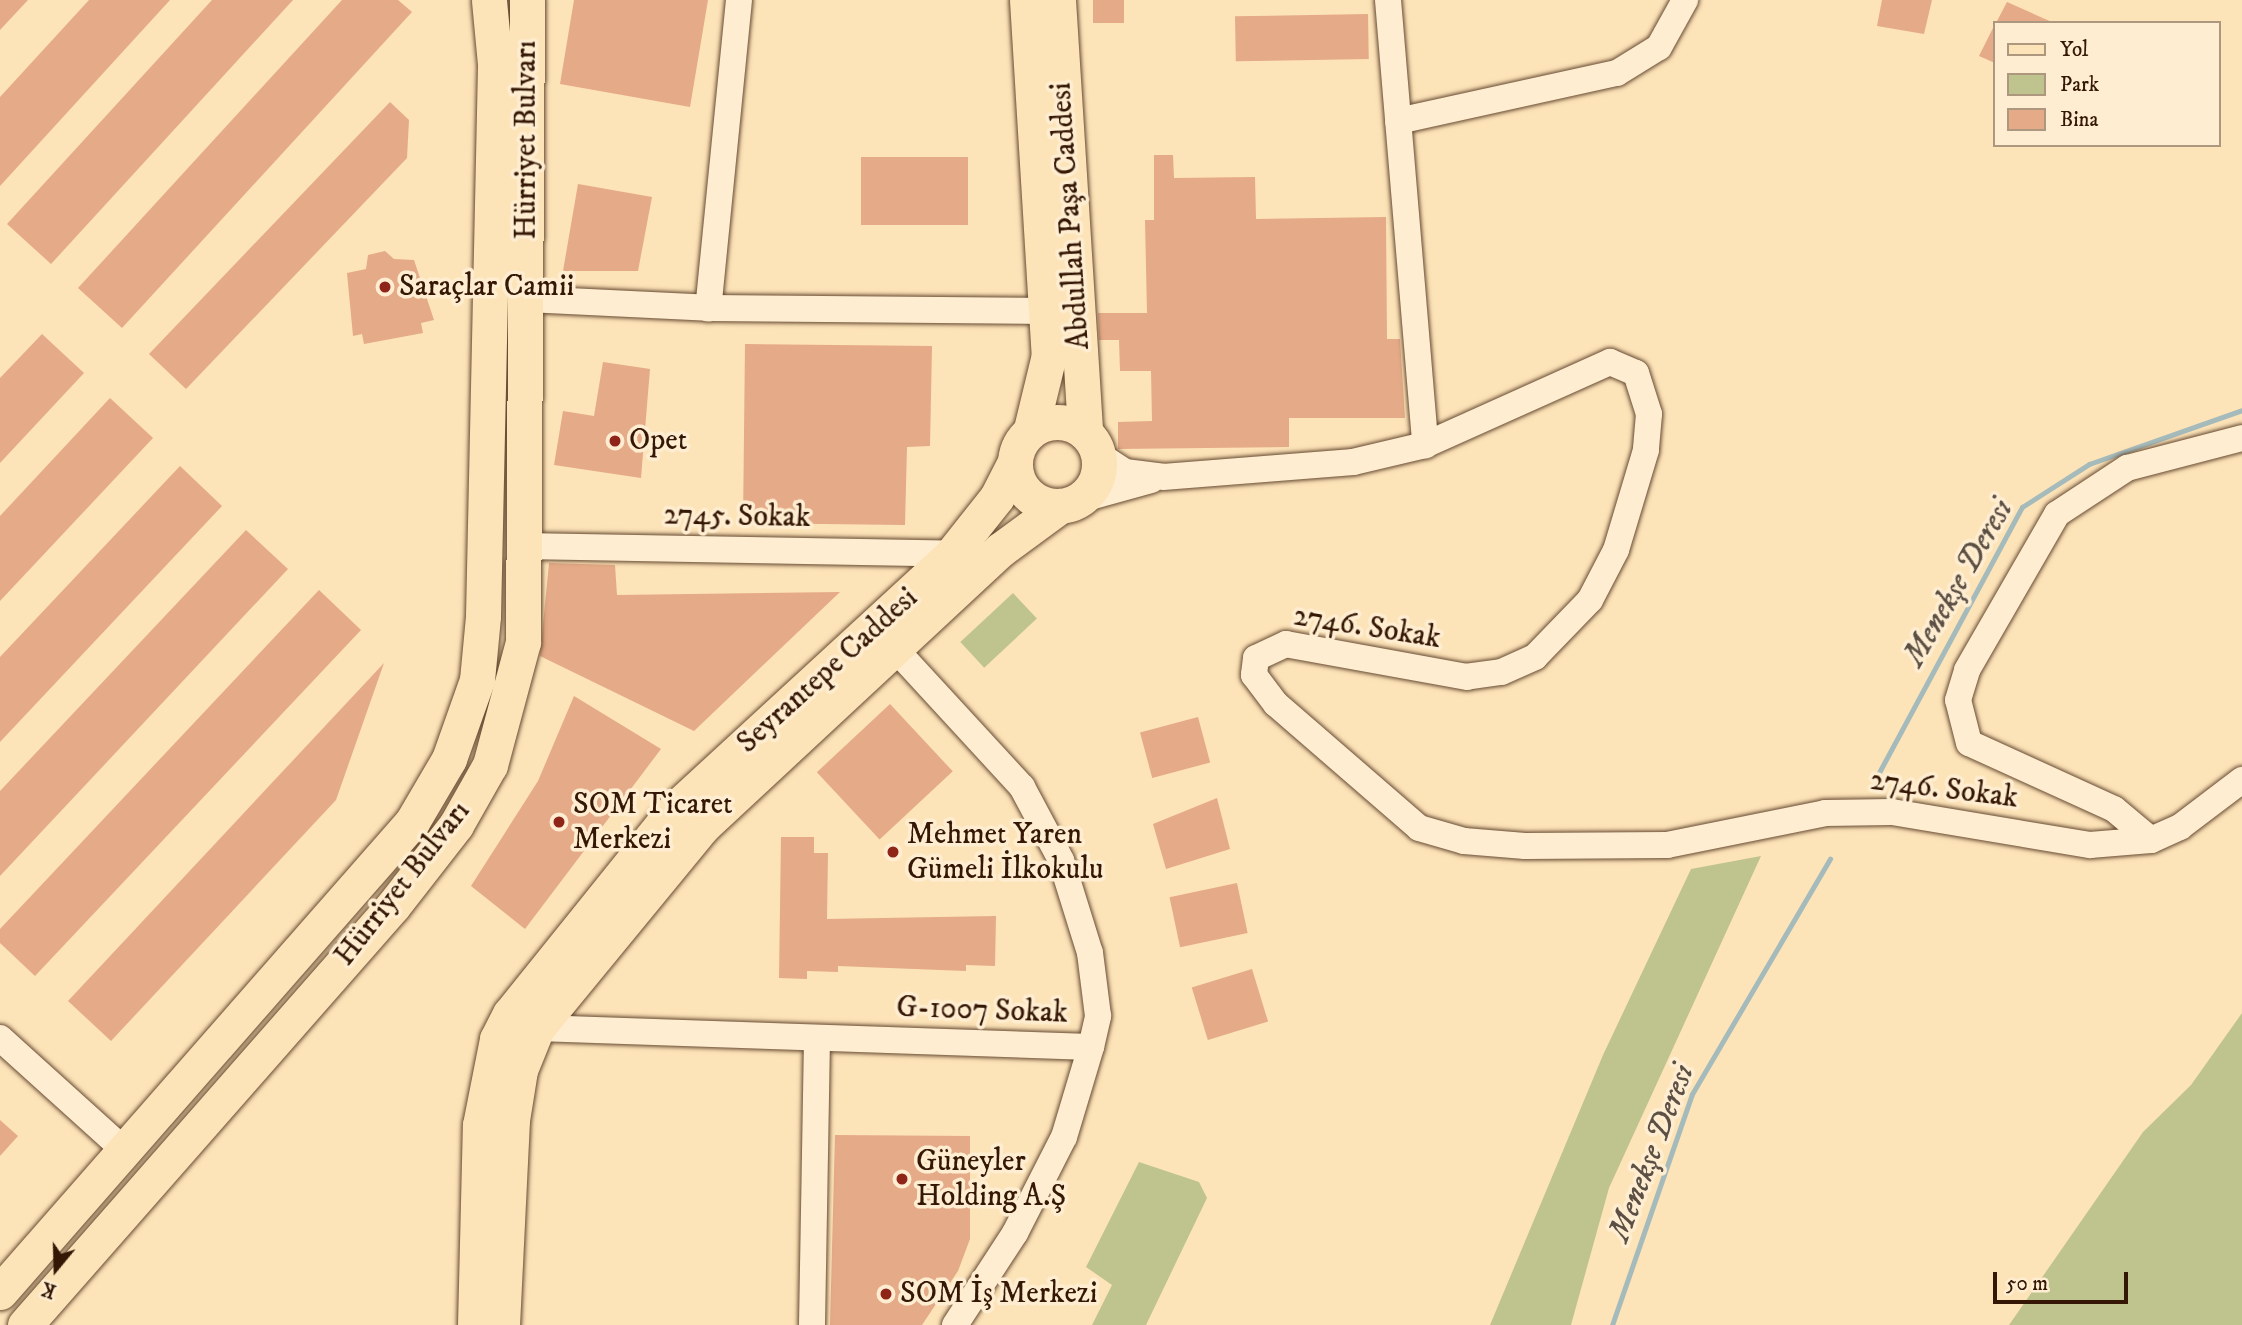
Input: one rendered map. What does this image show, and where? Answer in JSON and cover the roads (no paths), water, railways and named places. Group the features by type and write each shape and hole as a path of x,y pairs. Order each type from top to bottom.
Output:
{"main road":[{"name":"Hürriyet Bulvarı","path":"0,1292 412,822 449,759 477,680 495,64 489,0"},
{"name":"Hürriyet Bulvarı","path":"25,1325 456,825 490,765 509,708 523,642 527,0"},
{"name":"Abdullah Paşa Caddesi","path":"1027,0 1049,355 1031,429"},
{"name":"Abdullah Paşa Caddesi","path":"1058,0 1092,444"},
{"path":"1059,421 1092,444 1094,485 1070,503 1027,495 1014,463 1031,429 1059,421"},
{"name":"Seyrantepe Caddesi","path":"475,1325 480,1125 497,1039 523,1021 702,827 886,639 997,497 1014,463"},
{"name":"Seyrantepe Caddesi","path":"886,639 1000,551 1070,503"},
{"name":"Seyrantepe Caddesi","path":"502,1325 512,1120 520,1070 523,1021"}],"street":[{"path":"708,308 739,0"},
{"path":"1388,0 1424,445"},
{"path":"1398,121 1617,74 1659,47 1685,0"},
{"path":"527,299 708,308 1046,311"},
{"name":"2746. Sokak","path":"1163,477 1353,462 1424,445 1610,362 1636,373 1645,388 1646,450 1616,550 1590,600 1535,657 1502,672 1467,677 1286,644 1256,658 1254,675 1276,704 1419,828 1464,841 1525,846 1667,845 1825,813 1892,812 2090,845 2151,840 2180,827 2242,780"},
{"path":"2151,840 2114,809 1969,743 1958,700 1967,670 2057,514 2127,468 2242,438"},
{"path":"1092,444 1125,472 1163,477"},
{"path":"1070,503 1163,477"},
{"name":"2745. Sokak","path":"522,546 951,555 1000,551"},
{"name":"G-1007 Sokak","path":"523,1021 817,1038 1091,1047 1098,1016 1090,953 1061,860 1022,787 886,639"},
{"path":"0,1038 124,1150"},
{"path":"812,1325 817,1038"},
{"path":"955,1325 1015,1233 1064,1136 1091,1047"}],"waterway":[{"name":"Menekşe Deresi","path":"1876,778 2022,507 2089,464 2242,410"},
{"name":"Menekşe Deresi","path":"1612,1325 1692,1094 1830,859"}],"place":[{"name":"Saraçlar Camii","path":"385,287"},
{"name":"Opet","path":"615,441"},
{"name":"SOM Ticaret Merkezi","path":"559,822"},
{"name":"Mehmet Yaren Gümeli İlkokulu","path":"893,852"},
{"name":"Güneyler Holding A.Ş","path":"902,1179"},
{"name":"SOM İş Merkezi","path":"886,1294"}]}
